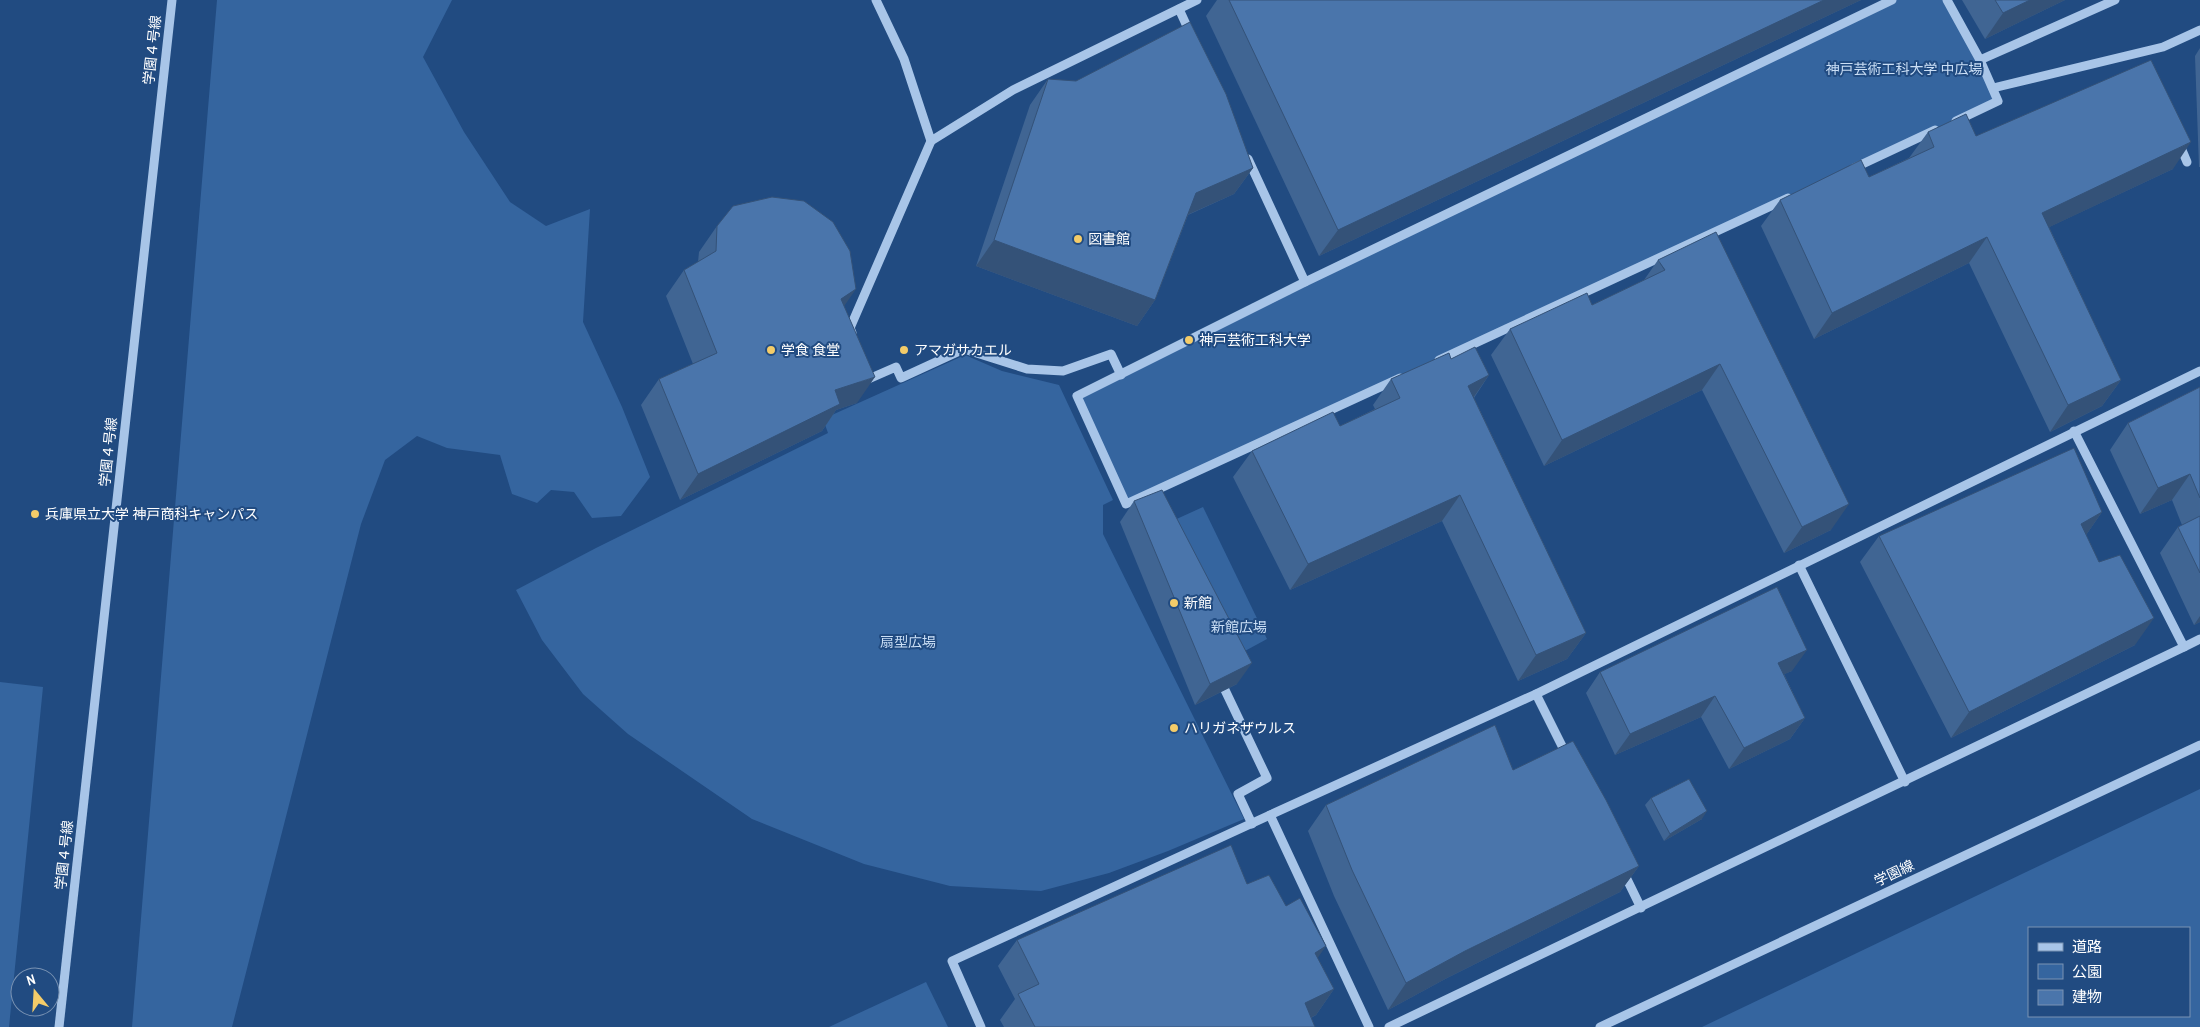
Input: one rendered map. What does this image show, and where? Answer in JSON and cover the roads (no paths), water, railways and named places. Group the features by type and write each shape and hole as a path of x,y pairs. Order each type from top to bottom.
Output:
{"street":[{"name":"学園４号線","path":"59,1027 172,0"},
{"path":"876,0 904,59 931,141"},
{"path":"856,345 850,328 931,141 1013,90 1197,0"},
{"path":"1404,375 1126,504 1077,396 1305,282 1892,0"},
{"path":"1845,172 1998,101 1980,60 1947,0"},
{"path":"1980,60 2115,0"},
{"path":"1179,9 1195,44"},
{"path":"1993,88 2163,47 2200,30"},
{"path":"2139,53 2143,62"},
{"path":"2175,135 2187,162"},
{"path":"1244,150 1305,282"},
{"path":"1431,363 1800,193"},
{"path":"856,384 867,374 896,367 901,378 964,349 1027,369 1063,371 1111,354 1121,375"},
{"path":"981,1027 952,961 1536,694 2200,371"},
{"path":"2074,431 2184,647"},
{"path":"1799,566 1905,782"},
{"path":"1389,1027 2200,640"},
{"path":"1225,690 1267,778 1238,794 1252,824"},
{"path":"1536,694 1571,765"},
{"name":"学園線","path":"1600,1027 2200,744"},
{"path":"1270,815 1369,1027"},
{"path":"1619,863 1640,908"}],"place":[{"name":"図書館","path":"1078,239"},
{"name":"神戸芸術工科大学","path":"1189,340"},
{"name":"学食 食堂","path":"771,350"},
{"name":"アマガサカエル","path":"904,350"},
{"name":"兵庫県立大学 神戸商科キャンパス","path":"35,514"},
{"name":"新館","path":"1174,603"},
{"name":"ハリガネザウルス","path":"1174,728"}],"park label":[{"name":"神戸芸術工科大学 中広場","path":"1904,69"},
{"name":"新館広場","path":"1239,627"},
{"name":"扇型広場","path":"908,642"}]}
